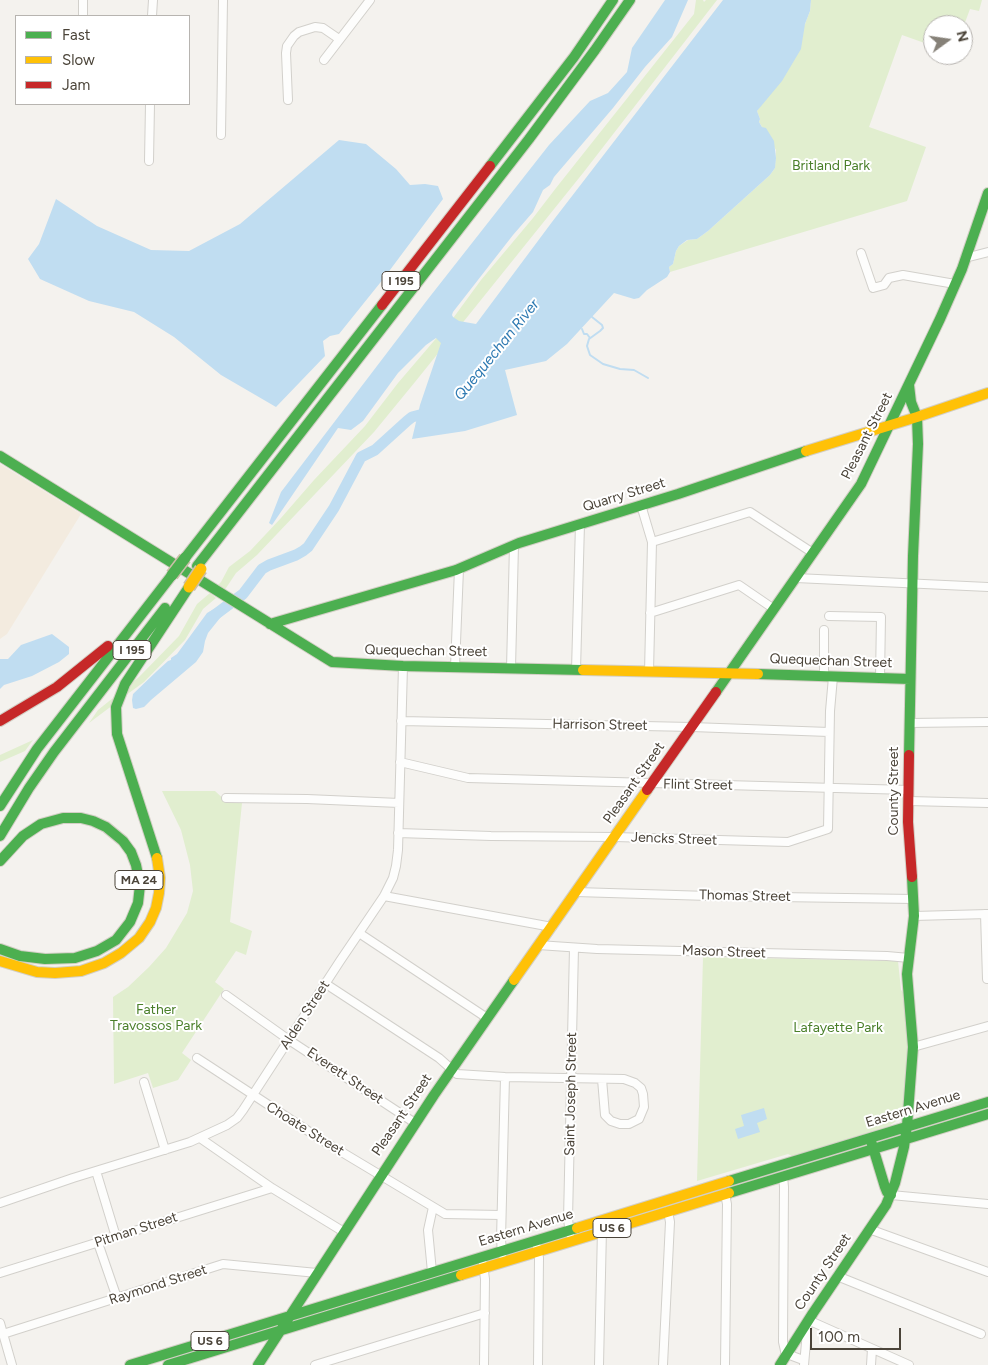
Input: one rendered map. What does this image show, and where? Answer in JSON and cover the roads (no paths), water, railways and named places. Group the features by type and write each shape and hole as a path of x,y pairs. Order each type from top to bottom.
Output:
{"main road":[{"name":"I 195","path":"0,806 39,746 547,92 613,0"},
{"name":"I 195","path":"0,836 29,788 66,735 187,585 234,519 512,162 630,0"},
{"path":"582,68 640,0"},
{"name":"Pleasant Street","path":"258,1365 451,1069 861,484 956,284 988,193"},
{"name":"County Street","path":"780,1365 808,1320 883,1210 891,1195 908,1126 913,1047 907,968 914,916 909,841 910,679 918,444 917,417 911,402 909,385"},
{"name":"Quarry Street","path":"270,624 459,569 514,545 988,393"},
{"name":"Quequechan Street","path":"0,456 332,662 403,666 910,679"},
{"path":"0,961 24,969 49,973 68,973 87,969 104,963 122,953 139,938 150,922 160,893 160,871 157,855 117,734 116,707 125,684 187,585"},
{"path":"1,720 74,676 135,622"},
{"name":"MA 24","path":"0,861 23,836 41,824 63,818 81,818 106,827 123,841 131,852 140,885 136,910 126,929 110,944 97,951 75,958 53,960 20,956 0,949"},
{"name":"Eastern Avenue","path":"602,1226 668,1211 783,1176 871,1143 908,1126 988,1102"},
{"name":"Eastern Avenue","path":"168,1365 280,1331 483,1262 871,1143 906,1138 988,1114"},
{"path":"871,1143 884,1187 891,1195"},
{"name":"Eastern Avenue","path":"130,1365 432,1272 483,1262"}],"street":[{"path":"82,15 83,0"},
{"path":"152,0 152,15"},
{"path":"221,135 223,0"},
{"path":"324,60 370,0"},
{"path":"288,100 286,53 287,46 294,36 299,32 314,27 323,28 339,40"},
{"path":"149,161 150,105"},
{"path":"966,258 988,252"},
{"path":"861,253 873,288 884,285 889,278 903,275 956,284"},
{"path":"641,505 652,542 649,672"},
{"path":"652,542 750,512 813,553"},
{"path":"576,670 580,524"},
{"path":"511,668 514,545"},
{"path":"455,667 459,569"},
{"path":"796,578 988,587"},
{"path":"650,613 739,585 774,609"},
{"path":"829,616 881,617 880,678"},
{"path":"824,630 830,732 828,788"},
{"name":"Alden Street","path":"0,1203 200,1138 218,1130 240,1115 391,883 398,855 400,721 403,666"},
{"name":"Harrison Street","path":"400,721 830,732"},
{"path":"910,723 988,722"},
{"name":"Flint Street","path":"400,762 468,778 828,788 988,803"},
{"name":"Jencks Street","path":"398,833 788,842 828,828 828,788"},
{"path":"226,798 399,803"},
{"name":"Thomas Street","path":"576,892 914,899"},
{"path":"384,896 552,927"},
{"path":"914,916 986,914 987,978"},
{"path":"359,933 487,1018"},
{"name":"Mason Street","path":"538,945 574,948 909,958"},
{"name":"Saint Joseph Street","path":"570,1236 568,1220 574,948"},
{"path":"326,984 439,1058 457,1074 505,1077 624,1079 635,1083 644,1094 644,1107 638,1119 629,1124 620,1124 611,1121 605,1115 602,1079"},
{"name":"Everett Street","path":"226,995 289,1040 415,1123"},
{"path":"913,1047 988,1026"},
{"name":"Choate Street","path":"197,1058 324,1142 445,1214 501,1215"},
{"path":"503,1256 501,1215 505,1077"},
{"path":"144,1082 165,1150"},
{"path":"200,1138 272,1188 344,1232"},
{"path":"96,1172 116,1237"},
{"path":"783,1176 782,1340 785,1351 803,1363 808,1320 909,1365"},
{"name":"Pitman Street","path":"0,1273 272,1188"},
{"path":"724,1365 727,1204 725,1194"},
{"path":"891,1195 988,1204"},
{"path":"432,1272 428,1230 433,1207"},
{"path":"663,1365 670,1222 668,1211"},
{"path":"599,1365 602,1226"},
{"path":"869,1229 988,1272"},
{"path":"98,1243 117,1298"},
{"path":"537,1246 538,1365"},
{"path":"483,1262 485,1313 484,1365"},
{"name":"Raymond Street","path":"3,1334 224,1264 317,1273"},
{"path":"838,1276 981,1334"},
{"path":"315,1365 485,1313"},
{"path":"0,1323 12,1365"},
{"path":"871,1365 872,1349"}],"water":[{"path":"665,0 688,0 672,37 554,177 550,185 543,190 533,212 453,312 453,317 459,321 476,324 723,0 811,0 801,49 782,81 757,111 760,119 759,122 762,127 766,128 774,141 775,168 770,175 708,231 697,239 687,240 679,246 673,264 669,267 670,272 667,277 647,290 639,298 634,299 614,293 567,344 546,361 505,370 517,415 465,431 412,439 420,405 441,343 436,338 426,345 398,373 363,421 351,430 338,428 272,525 269,523 281,492 428,299 549,145 590,101 608,93 627,72 632,48"},
{"path":"339,140 366,144 396,169 410,185 425,184 438,186 443,199 339,334 330,336 323,341 325,356 276,407 221,375 174,337 134,312 89,301 40,279 28,259 39,244 56,199 97,226 151,250 189,251 240,224"},
{"path":"221,605 228,611 208,633 203,652 196,662 144,707 133,708 133,694 177,654 207,613"},
{"path":"52,634 69,647 69,654 59,662 32,676 4,685 0,689 0,659 8,659 21,645"},
{"path":"764,1108 767,1119 757,1123 760,1132 738,1139 735,1129 744,1126 741,1115"}],"waterway":[{"path":"592,317 603,328 589,339 587,346 590,355 603,364 620,369 634,370 648,378"},
{"path":"582,329 584,334 587,334 590,338"},
{"name":"Quequechan River","path":"212,617 243,594 262,569 296,555 308,547 334,508 361,457 375,450 412,417 431,412"}],"park label":[{"name":"Britland Park","path":"831,166"},
{"name":"Father Travossos Park","path":"156,1018"},
{"name":"Lafayette Park","path":"838,1028"}]}
